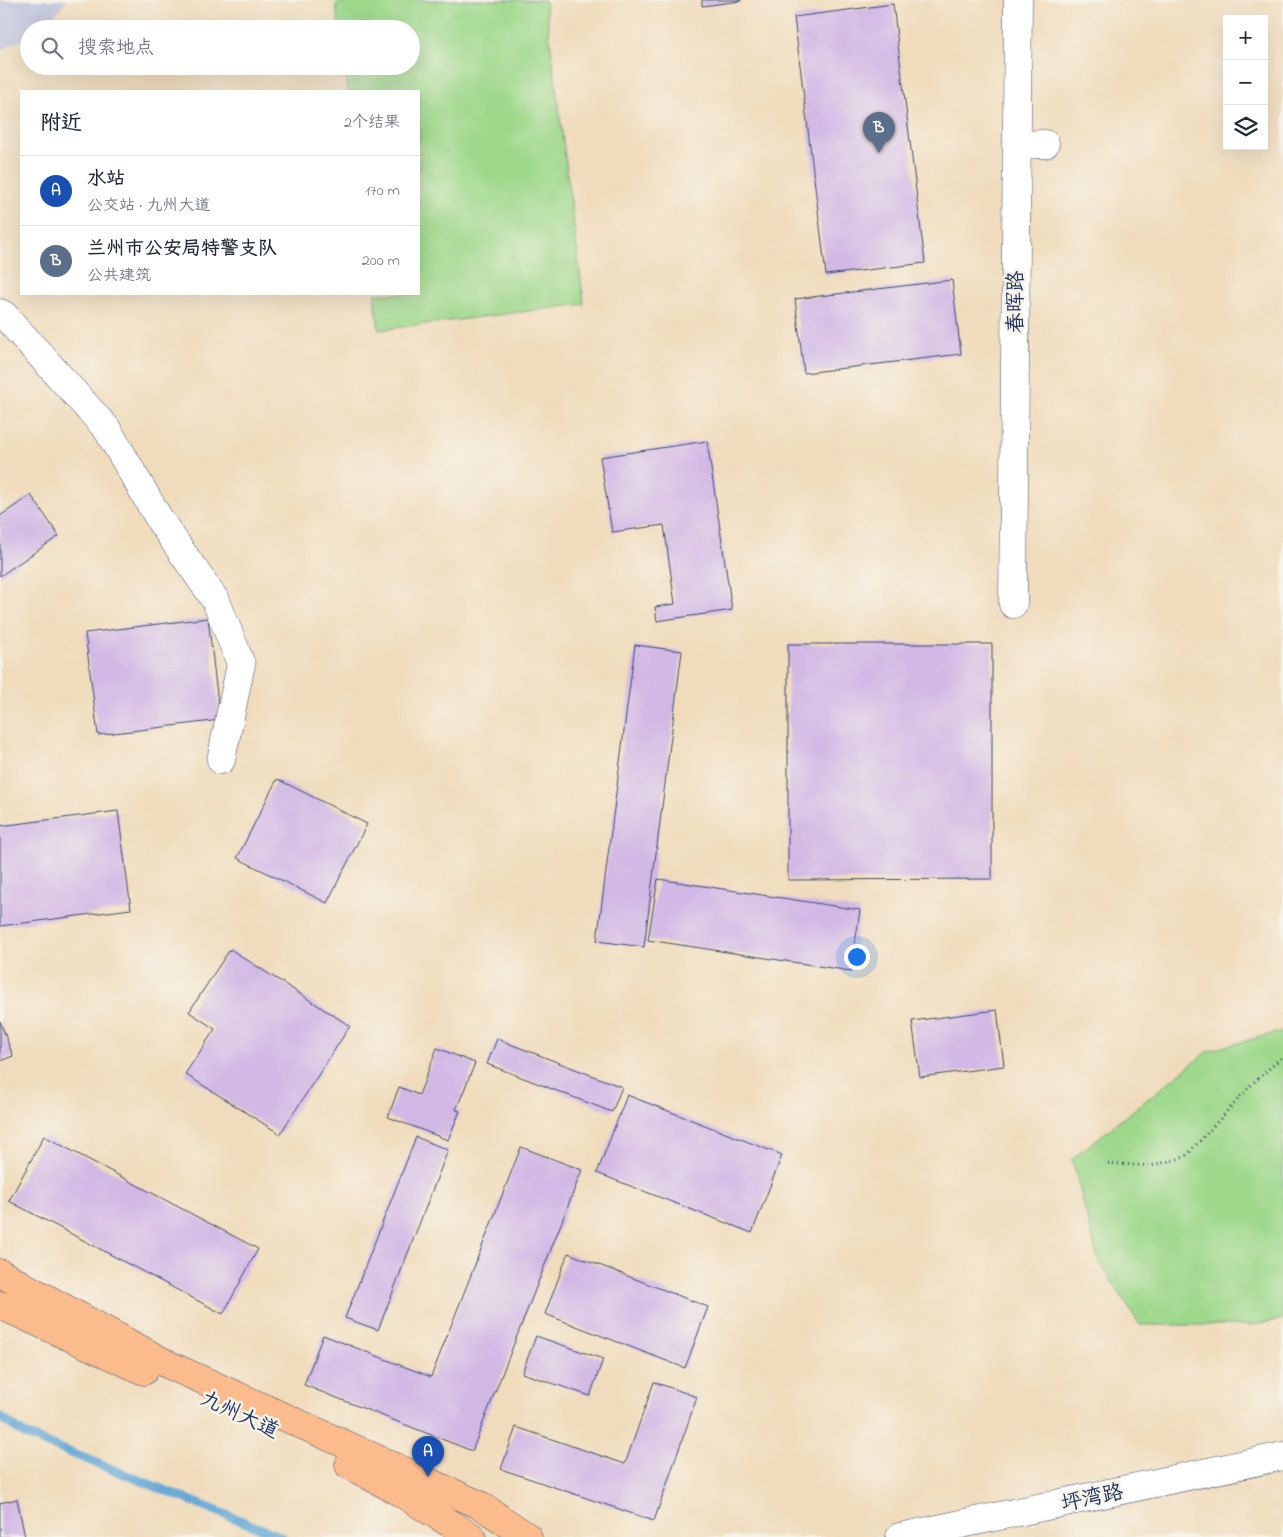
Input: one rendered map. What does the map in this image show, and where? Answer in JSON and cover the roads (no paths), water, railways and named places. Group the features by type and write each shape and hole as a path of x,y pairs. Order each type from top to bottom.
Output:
{"main road":[{"path":"0,1273 169,1366 480,1505 528,1537"},
{"name":"九州大道","path":"0,1305 344,1462 401,1493 472,1537"}],"street":[{"name":"春晖路","path":"1013,604 1018,0"},
{"path":"1016,145 1045,144"},
{"path":"0,313 107,429 161,522 216,602 241,664 221,760"},
{"name":"坪湾路","path":"900,1537 1283,1456"}],"waterway":[{"path":"0,1417 26,1435 282,1537"}],"place":[{"name":"兰州市公安局特警支队","path":"879,153"},
{"name":"水站","path":"428,1477"}]}
